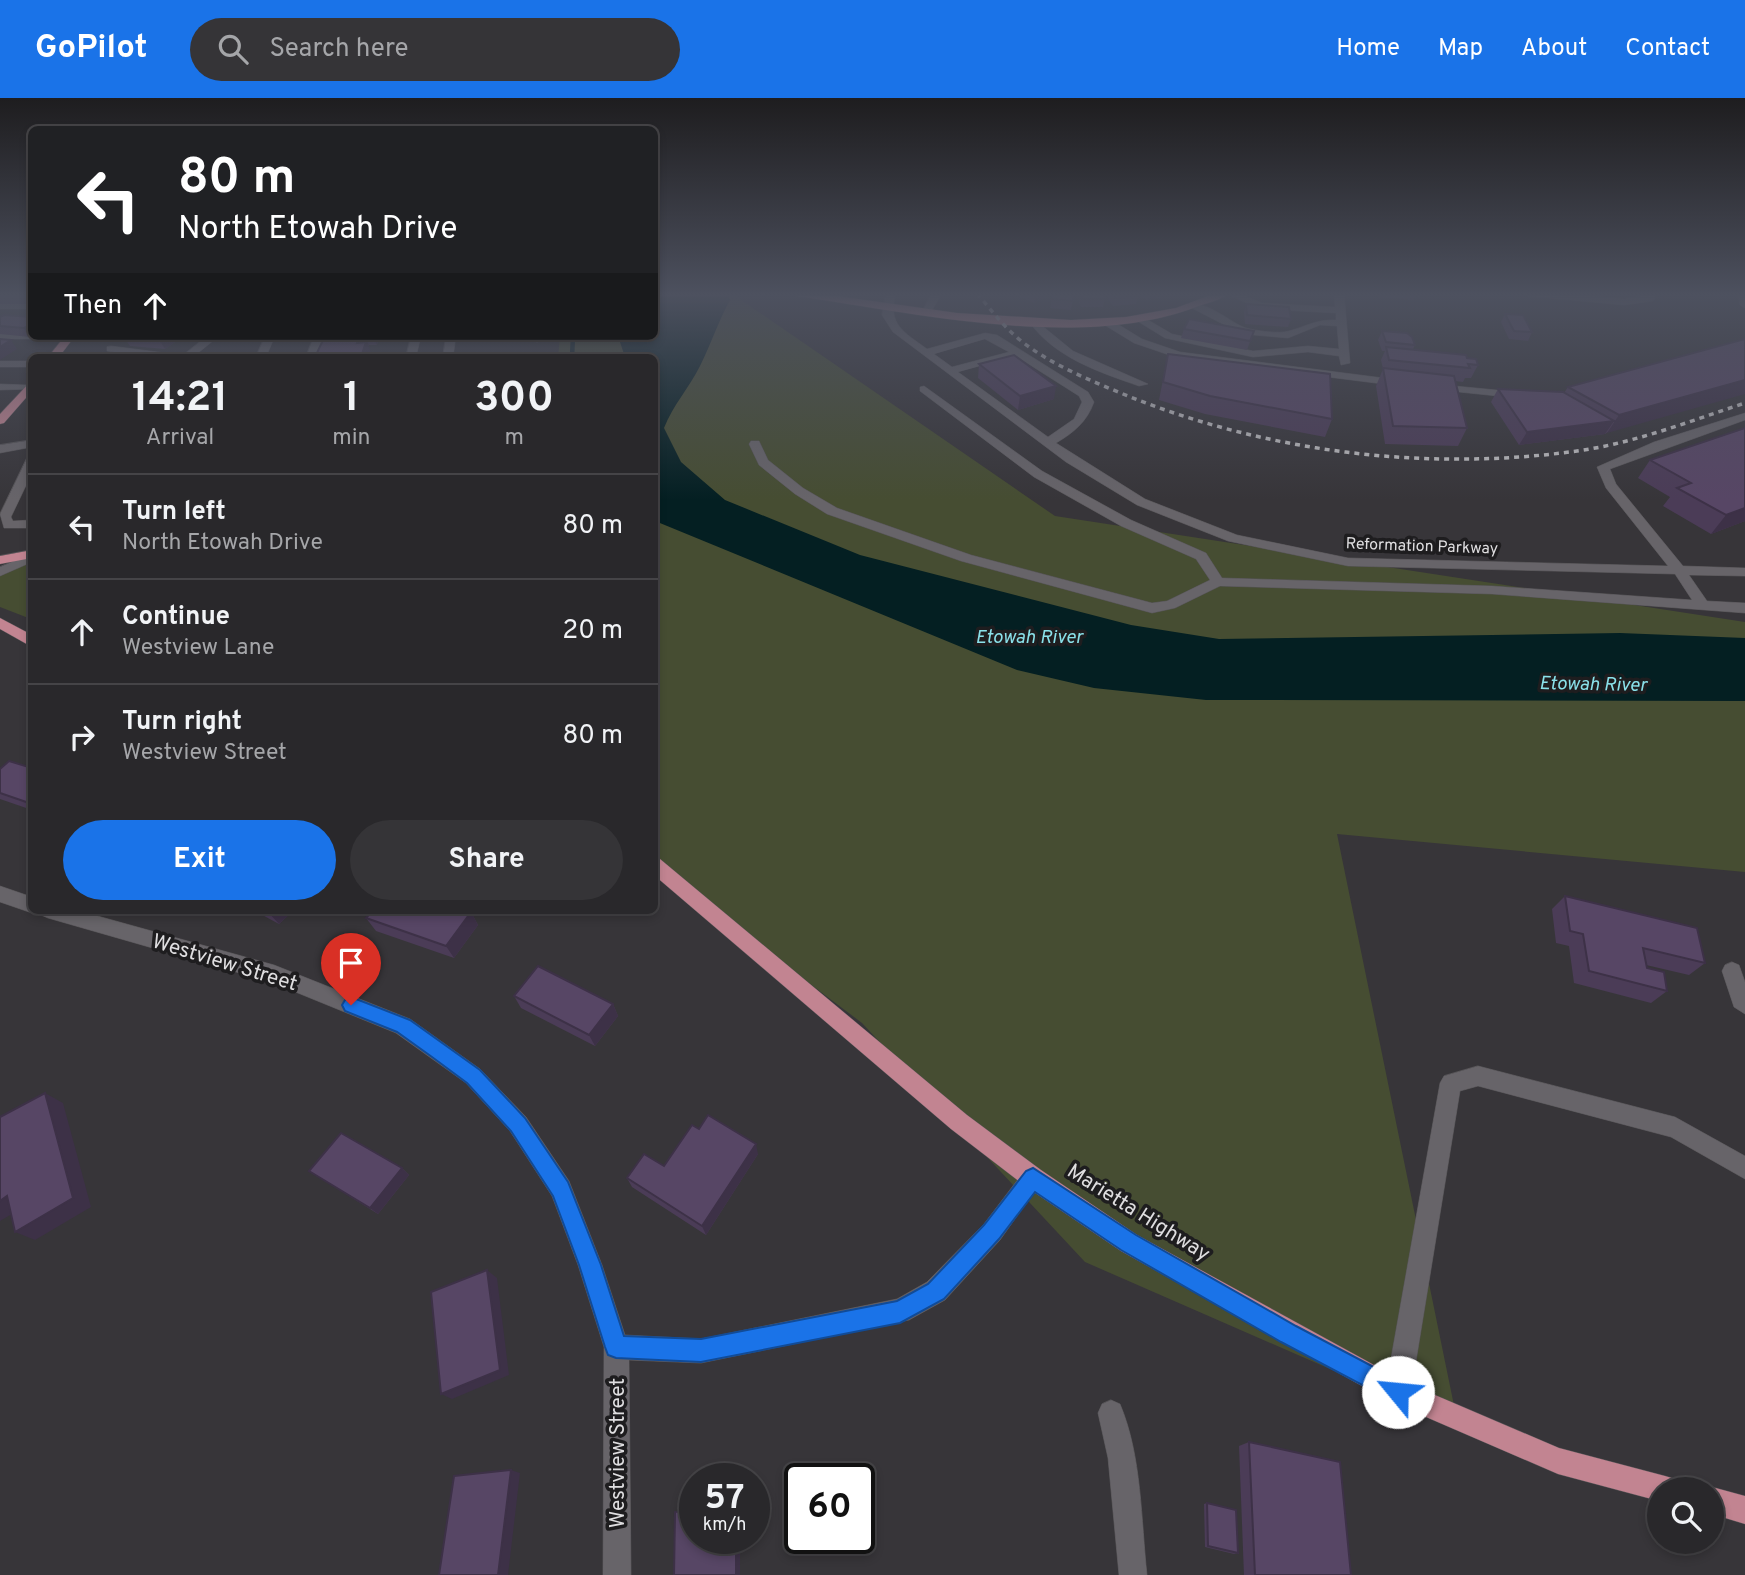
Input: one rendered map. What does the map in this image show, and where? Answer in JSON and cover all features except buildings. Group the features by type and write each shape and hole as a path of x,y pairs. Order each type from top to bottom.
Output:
{"main road":[{"path":"0,421 28,387"},
{"path":"0,560 28,556"},
{"path":"0,623 28,640"},
{"name":"Marietta Highway","path":"658,867 887,1062 1033,1178 1129,1243 1398,1392 1558,1461 1647,1484"},
{"path":"1724,1504 1745,1510"}],"street":[{"name":"Reformation Parkway","path":"937,362 1088,471 1141,502 1233,538 1348,562 1745,572"},
{"path":"950,372 985,362"},
{"path":"1035,362 1084,394 1088,402 1085,412 1070,430 1047,443"},
{"path":"1090,362 1143,384"},
{"path":"1231,362 1412,384"},
{"path":"1346,362 1347,377"},
{"path":"0,364 28,364"},
{"path":"0,387 28,386"},
{"path":"1425,386 1527,395"},
{"path":"924,390 1038,474 1126,523 1201,556 1217,582"},
{"path":"1703,606 1680,572 1610,485 1603,467 1658,445 1745,416"},
{"path":"0,449 28,444"},
{"path":"755,444 763,462 799,491 832,511 966,558 1152,607 1170,605 1217,582 1492,590 1745,608"},
{"path":"28,468 5,517 9,525 28,524"},
{"path":"1059,486 1088,471"},
{"path":"0,572 28,557"},
{"path":"1348,562 1354,587"},
{"path":"0,894 28,904"},
{"name":"Westview Street","path":"61,914 274,974 403,1026 473,1076 518,1124 561,1189 590,1265 616,1347 617,1575"},
{"path":"1732,971 1741,1001 1745,1005"},
{"path":"1398,1392 1451,1083 1478,1076 1675,1128 1745,1170"},
{"path":"616,1347 701,1351 900,1311 936,1291 992,1232 1033,1178"},
{"path":"1111,1413 1121,1458 1137,1572"}],"green space":[{"path":"658,362 831,362 1055,516 1745,622 1745,872 1337,834 1458,1425 1085,1262 862,1023 658,869"},
{"path":"28,563 28,618 0,607 0,569"}],"water":[{"name":"Etowah River","path":"658,362 702,362 664,428 681,462 725,500 860,555 1131,625 1219,639 1620,633 1745,638 1745,701 1206,700 1094,688 1017,670 658,522"}],"railway":[{"path":"1053,362 1123,394 1232,430 1346,452 1404,457 1520,457 1577,451 1641,437 1745,403"}],"route":[{"path":"351,1005 403,1026 473,1076 518,1124 561,1189 590,1265 616,1347 701,1351 900,1311 936,1291 992,1232 1033,1178 1129,1243 1398,1392"}]}
